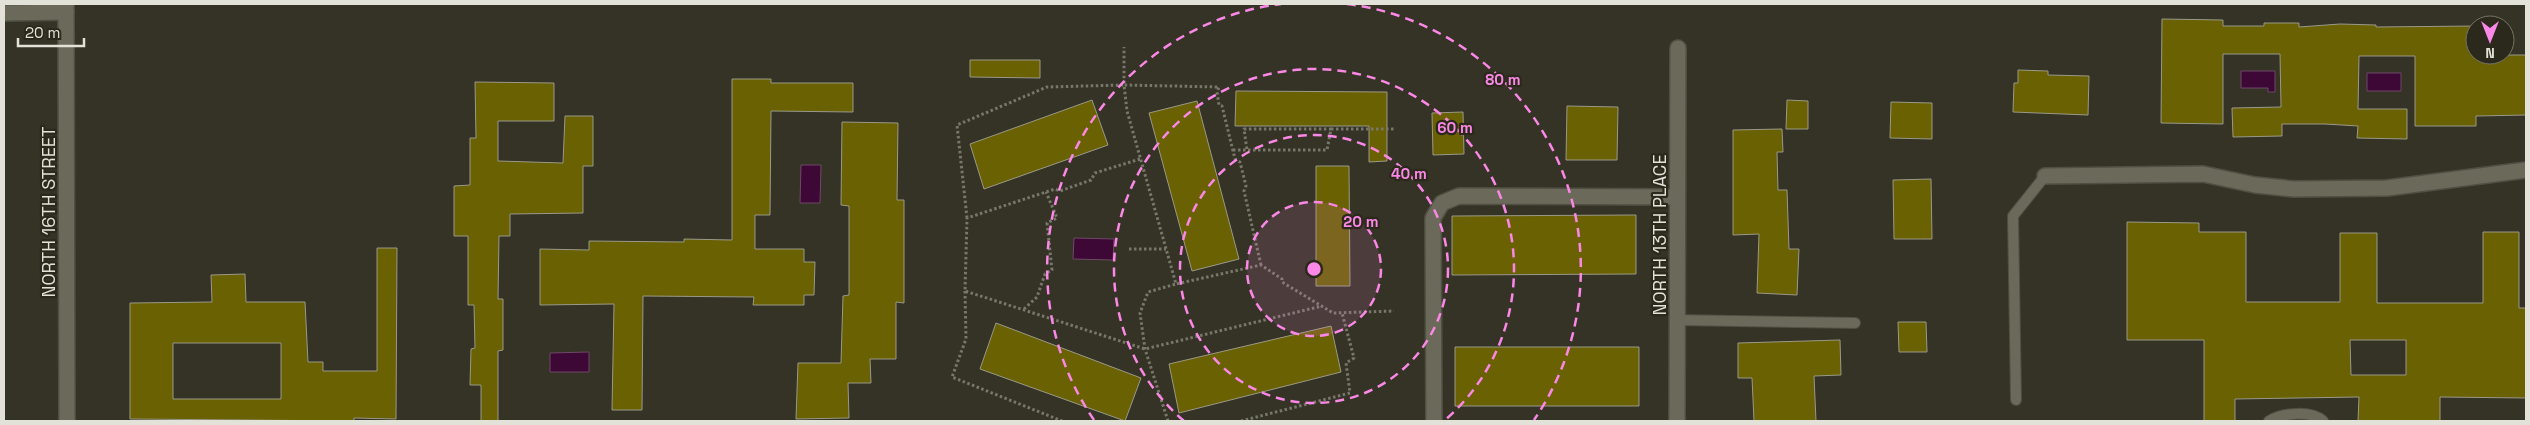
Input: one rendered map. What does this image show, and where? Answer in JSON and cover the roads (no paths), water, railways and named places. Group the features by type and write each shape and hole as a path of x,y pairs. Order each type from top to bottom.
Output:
{"street":[{"path":"4,13 66,8"},
{"name":"NORTH 16TH STREET","path":"66,8 66,421"},
{"name":"NORTH 13TH PLACE","path":"1677,421 1678,48"},
{"path":"2045,176 2203,174 2294,189 2429,184 2526,170"},
{"path":"1434,421 1433,218 1442,204 1458,196 1677,197"}],"lane":[{"path":"2016,400 2013,216 2045,176"},
{"path":"1677,320 1854,324"},
{"path":"2269,421 2283,416 2303,414 2315,416 2323,421"}]}
